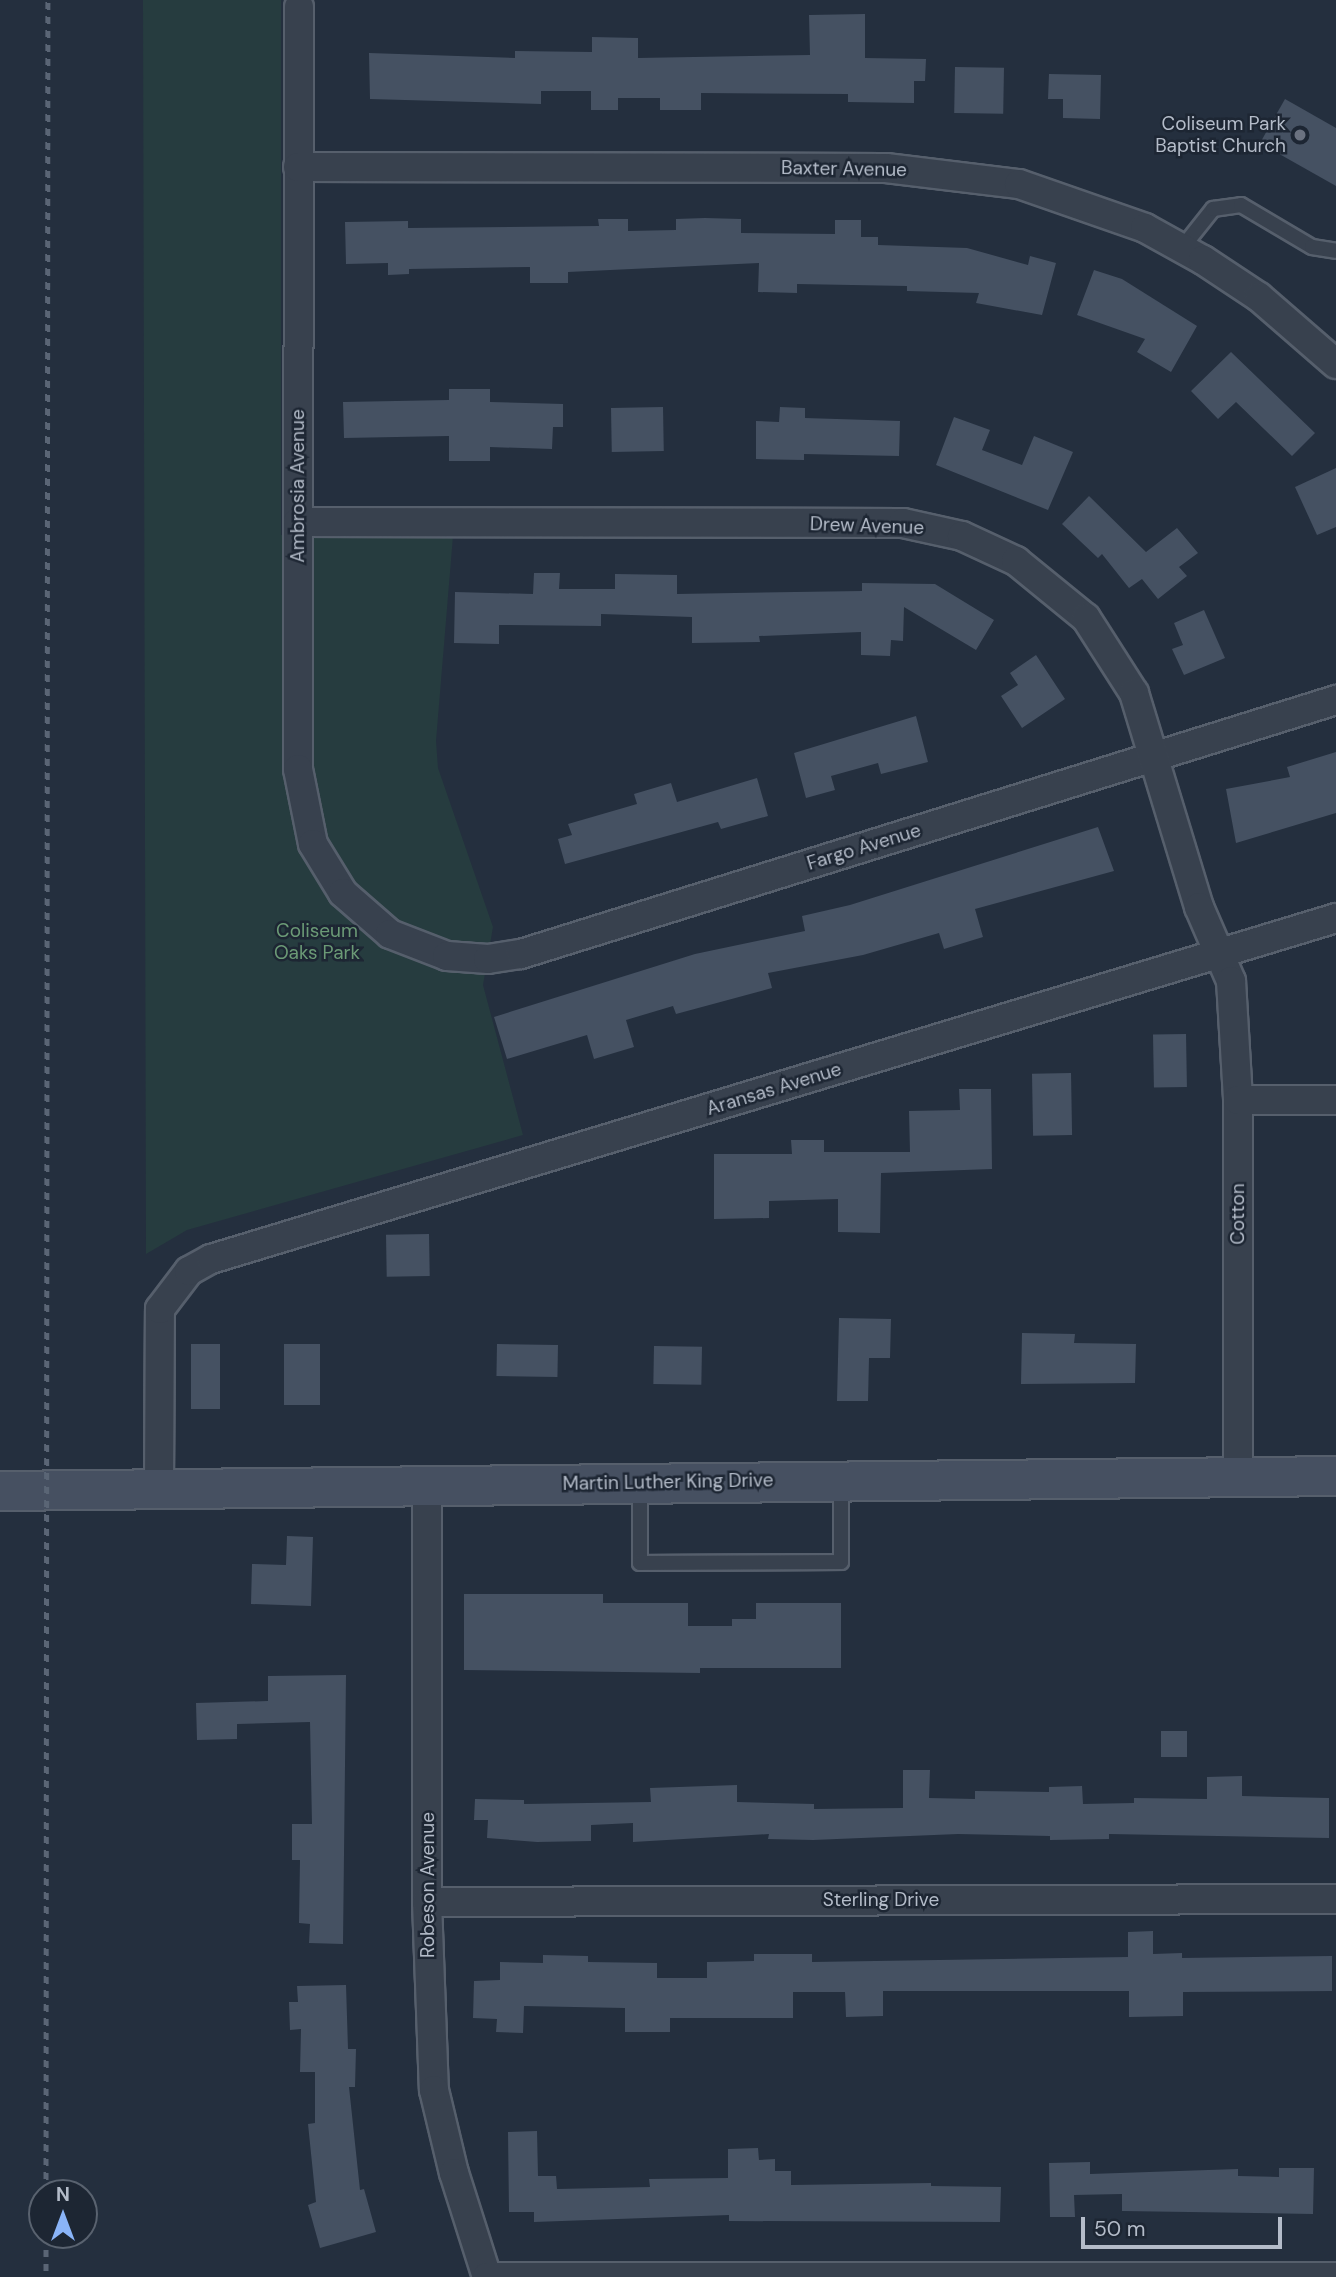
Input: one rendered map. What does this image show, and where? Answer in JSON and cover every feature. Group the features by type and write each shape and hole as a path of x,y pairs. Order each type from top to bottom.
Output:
{"main road":[{"name":"Martin Luther King Drive","path":"0,1491 1336,1476"}],"street":[{"name":"Ambrosia Avenue","path":"299,7 298,769 302,804 313,844 334,881 365,916 390,934"},
{"name":"Baxter Avenue","path":"298,167 886,168 953,173 1019,184 1083,203 1182,248 1259,297 1336,364"},
{"name":"Drew Avenue","path":"298,522 874,522 933,528 1016,561 1086,618 1134,693 1199,907 1220,954"},
{"name":"Fargo Avenue","path":"390,934 447,956 488,959 521,954 1336,700"},
{"name":"Aransas Avenue","path":"159,1489 160,1309 189,1271 211,1259 1336,918"},
{"name":"Cotton","path":"1220,954 1234,1004 1238,1100 1238,1477"},
{"path":"1238,1100 1336,1100"},
{"name":"Robeson Avenue","path":"427,1485 427,1902 434,2090 454,2173 487,2277"},
{"name":"Sterling Drive","path":"427,1902 1336,1899"},
{"path":"487,2277 1336,2277"}],"lane":[{"path":"1182,248 1213,209 1241,205 1312,247 1336,251"},
{"path":"640,1483 640,1563 841,1562 841,1481"}],"green space":[{"name":"Coliseum Oaks Park","path":"143,0 281,0 281,535 453,536 436,741 438,768 493,927 483,985 523,1135 187,1230 146,1254"}],"building":[{"path":"865,14 865,58 926,59 925,81 914,81 914,103 848,102 848,94 701,93 701,110 660,110 660,98 618,98 618,110 591,110 591,91 541,91 541,104 370,99 369,53 515,58 515,51 592,52 592,37 638,38 638,58 810,55 809,15"},
{"path":"955,67 1004,68 1003,114 954,113"},
{"path":"1049,74 1101,75 1100,119 1063,118 1063,99 1048,99"},
{"name":"Coliseum Park Baptist Church","path":"1285,99 1336,128 1336,186 1260,143"},
{"path":"598,219 628,219 628,231 676,230 676,219 741,219 741,233 835,234 835,220 861,220 861,237 878,237 878,245 967,248 1028,265 1030,256 1056,263 1042,315 976,303 979,293 907,291 907,286 797,284 797,293 758,292 759,263 568,272 568,283 530,283 530,267 409,269 409,274 388,275 388,263 346,264 345,222 408,221 408,228 599,226"},
{"path":"1094,270 1122,279 1197,326 1171,372 1137,352 1145,339 1077,315"},
{"path":"1231,352 1315,433 1292,456 1236,402 1218,419 1191,391"},
{"path":"449,389 490,389 490,402 563,404 563,427 553,427 552,449 490,447 490,461 449,461 449,436 344,438 343,402 449,400"},
{"path":"663,407 664,451 612,452 611,408"},
{"path":"780,407 805,408 805,418 900,421 899,456 804,454 804,460 756,459 756,421 779,422"},
{"path":"954,417 990,430 982,450 1022,465 1034,436 1073,452 1048,510 936,465"},
{"path":"1336,468 1336,527 1317,535 1295,487"},
{"path":"1089,496 1146,552 1177,528 1198,553 1179,567 1187,576 1158,599 1142,579 1129,588 1102,554 1098,558 1062,524"},
{"path":"534,573 560,573 559,589 615,589 615,574 677,575 677,594 862,591 862,583 935,584 994,620 976,650 904,607 903,641 891,640 890,656 861,655 861,632 759,636 760,642 692,643 692,617 601,614 601,626 499,625 499,644 454,643 455,592 533,594"},
{"path":"1204,610 1225,658 1184,675 1172,649 1183,645 1174,623"},
{"path":"1036,655 1065,699 1022,728 1001,696 1018,685 1010,673"},
{"path":"916,716 928,762 881,774 878,763 831,776 835,790 806,798 794,753"},
{"path":"1336,752 1336,813 1236,843 1226,789 1290,777 1287,767"},
{"path":"757,778 768,816 721,829 718,822 565,864 558,839 572,835 568,824 637,804 634,794 671,783 677,802"},
{"path":"1098,827 1114,871 975,909 983,937 944,949 939,933 863,955 768,973 772,988 676,1014 673,1006 626,1020 634,1047 594,1059 587,1035 507,1059 494,1017 695,954 805,931 802,916 850,905"},
{"path":"1186,1034 1187,1087 1154,1088 1153,1035"},
{"path":"1071,1073 1072,1135 1033,1136 1032,1074"},
{"path":"959,1089 991,1089 992,1169 881,1173 880,1233 838,1232 838,1199 769,1201 769,1218 714,1219 714,1154 792,1154 791,1140 824,1140 824,1152 910,1152 909,1111 960,1110"},
{"path":"429,1234 430,1276 387,1277 386,1235"},
{"path":"839,1318 891,1319 890,1358 869,1358 868,1401 837,1401"},
{"path":"1022,1333 1075,1334 1074,1343 1136,1344 1135,1383 1021,1384"},
{"path":"191,1344 220,1344 220,1409 191,1409"},
{"path":"284,1344 320,1344 320,1405 284,1405"},
{"path":"497,1344 558,1345 557,1377 496,1376"},
{"path":"654,1346 702,1347 701,1385 653,1384"},
{"path":"287,1536 313,1537 311,1606 251,1604 252,1564 286,1565"},
{"path":"464,1594 603,1594 603,1603 688,1603 688,1626 732,1626 732,1619 756,1619 756,1603 841,1603 841,1668 700,1668 700,1673 464,1670"},
{"path":"346,1675 343,1944 309,1943 310,1924 299,1923 300,1860 292,1860 292,1824 312,1824 310,1722 237,1724 237,1739 197,1740 196,1703 268,1701 268,1676"},
{"path":"1161,1731 1187,1731 1187,1757 1161,1757"},
{"path":"903,1770 930,1770 929,1798 975,1799 975,1791 1049,1792 1049,1787 1082,1786 1083,1804 1134,1803 1134,1798 1207,1799 1207,1777 1242,1776 1242,1796 1329,1798 1329,1838 1109,1834 1109,1839 1050,1840 1050,1836 958,1834 813,1840 768,1839 769,1834 633,1842 633,1823 591,1825 591,1841 537,1842 487,1838 488,1820 474,1820 475,1799 524,1800 524,1804 651,1802 650,1788 737,1785 737,1802 814,1804 814,1809 903,1808"},
{"path":"1153,1931 1153,1954 1182,1953 1182,1958 1332,1956 1332,1991 1183,1992 1183,2016 1129,2017 1129,1991 883,1991 883,2016 846,2017 845,1992 793,1992 793,2018 670,2018 670,2032 625,2032 625,2008 524,2006 523,2033 496,2032 497,2019 473,2018 474,1981 500,1980 500,1962 543,1963 543,1955 588,1956 588,1962 657,1963 657,1978 707,1978 707,1962 754,1961 754,1954 812,1954 812,1962 1128,1957 1128,1932"},
{"path":"346,1985 348,2049 356,2049 355,2087 349,2087 360,2190 364,2189 376,2232 320,2248 308,2205 316,2202 308,2124 315,2123 315,2072 300,2072 301,2029 290,2030 289,2002 298,2002 297,1986"},
{"path":"537,2131 538,2176 556,2176 557,2189 650,2187 649,2179 728,2178 728,2149 758,2148 759,2160 775,2159 775,2171 791,2171 791,2185 931,2183 931,2186 1001,2187 1000,2222 729,2221 729,2215 534,2222 534,2212 509,2212 508,2132"},
{"path":"1090,2162 1090,2174 1238,2169 1238,2176 1279,2177 1279,2168 1314,2168 1313,2214 1122,2211 1122,2194 1074,2195 1075,2217 1050,2217 1049,2163"}],"railway":[{"path":"46,2179 48,0"},
{"path":"46,2249 46,2277"}],"place":[{"name":"Coliseum Park Baptist Church","path":"1300,135"}]}
